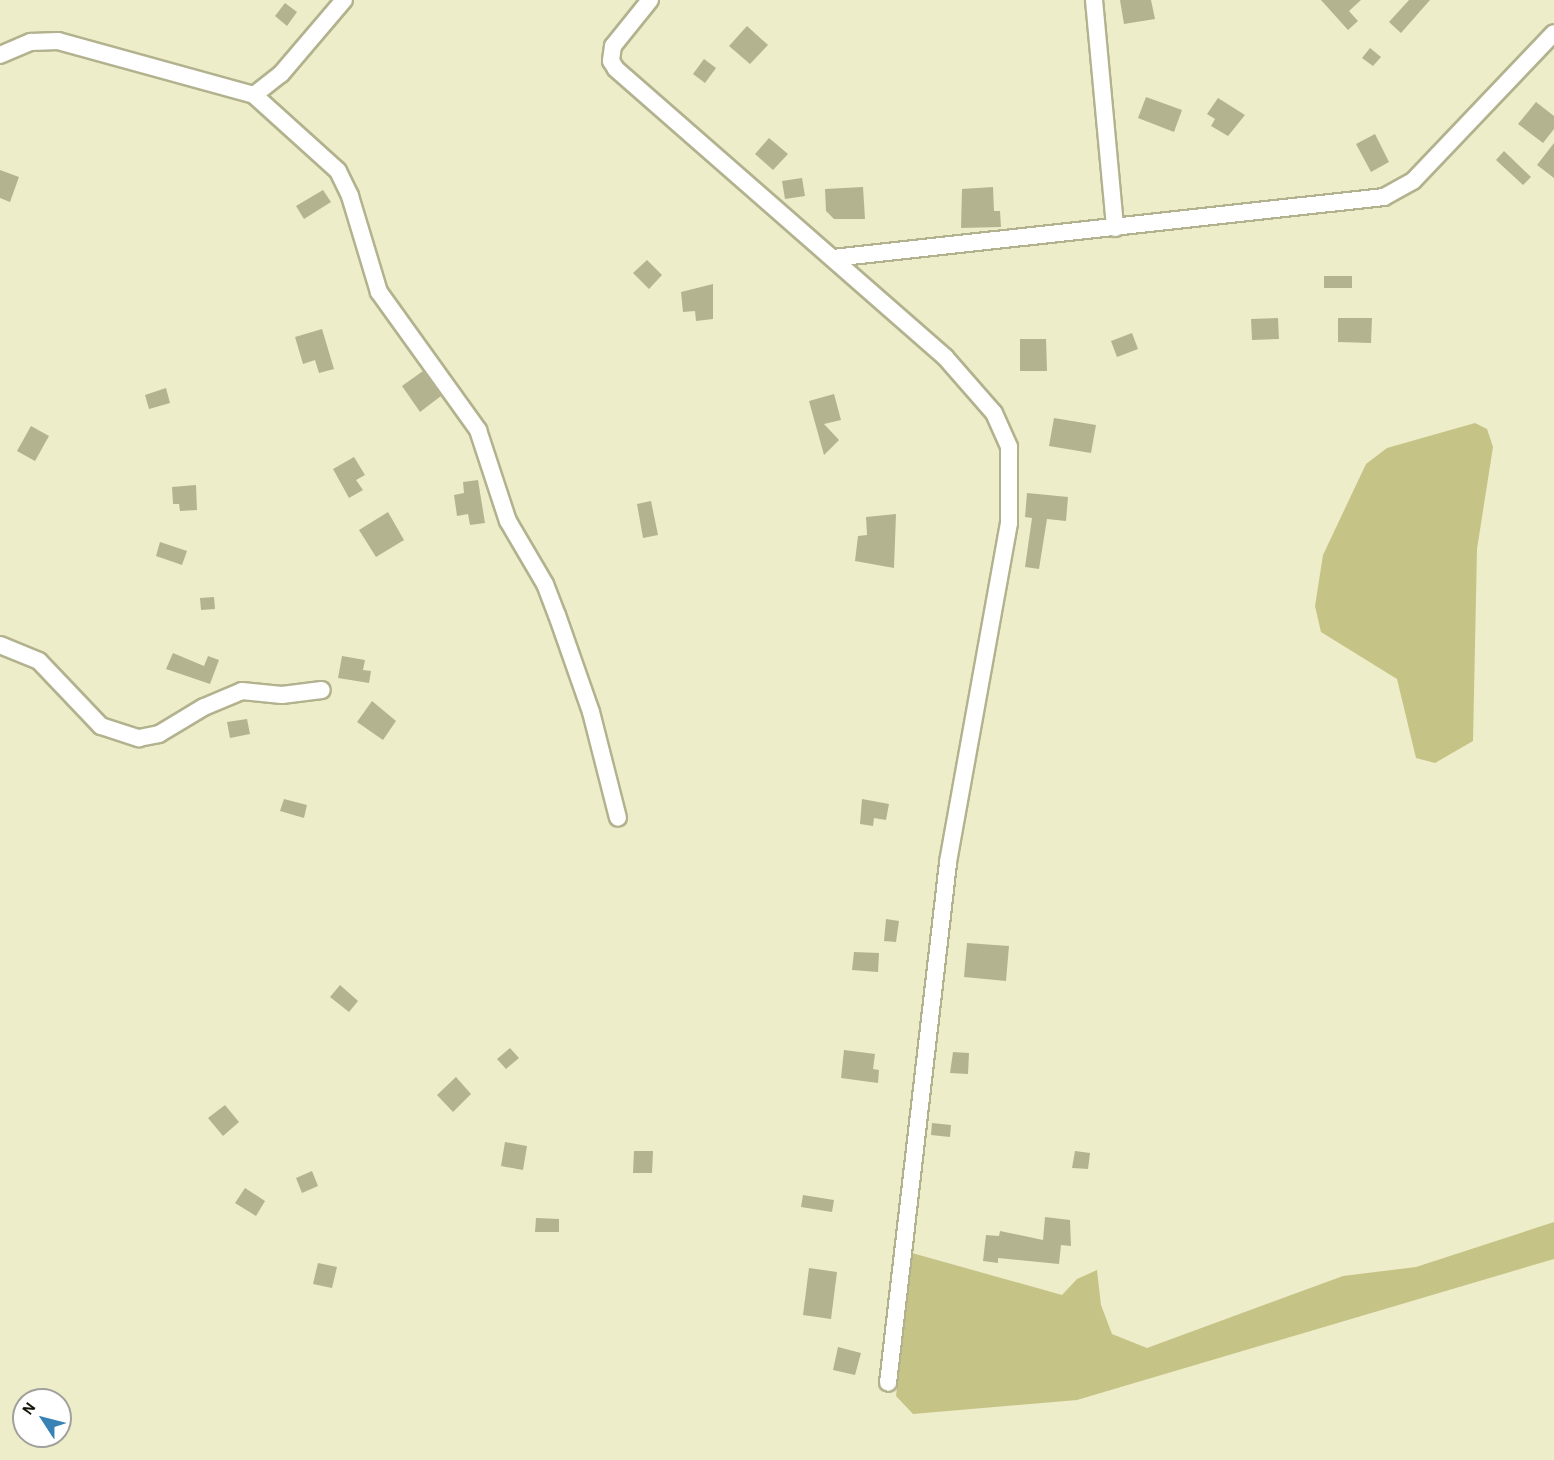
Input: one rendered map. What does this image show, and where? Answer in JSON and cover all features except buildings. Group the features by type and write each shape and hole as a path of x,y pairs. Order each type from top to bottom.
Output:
{"street":[{"path":"254,94 281,74 344,0"},
{"path":"650,0 613,46 613,66 940,353 987,403 1007,438 1011,478 1008,530 948,863 888,1383"},
{"path":"1094,0 1115,228"},
{"path":"833,258 1374,200 1394,194 1413,181 1554,33"},
{"path":"0,55 31,42 58,41 254,94 338,171 350,196 379,292 478,430 508,521 545,584 591,712 618,818"},
{"path":"0,645 39,661 96,723 112,732 139,738 159,734 204,707 242,691 282,695 322,690"}],"shaded area":[{"path":"1475,423 1487,429 1493,447 1477,549 1473,741 1435,763 1416,758 1397,679 1321,632 1315,606 1323,555 1366,464 1387,448"},
{"path":"1554,1222 1554,1259 1077,1400 913,1414 896,1396 912,1253 1062,1295 1077,1279 1097,1270 1101,1305 1112,1334 1147,1348 1343,1276 1416,1267"}]}
